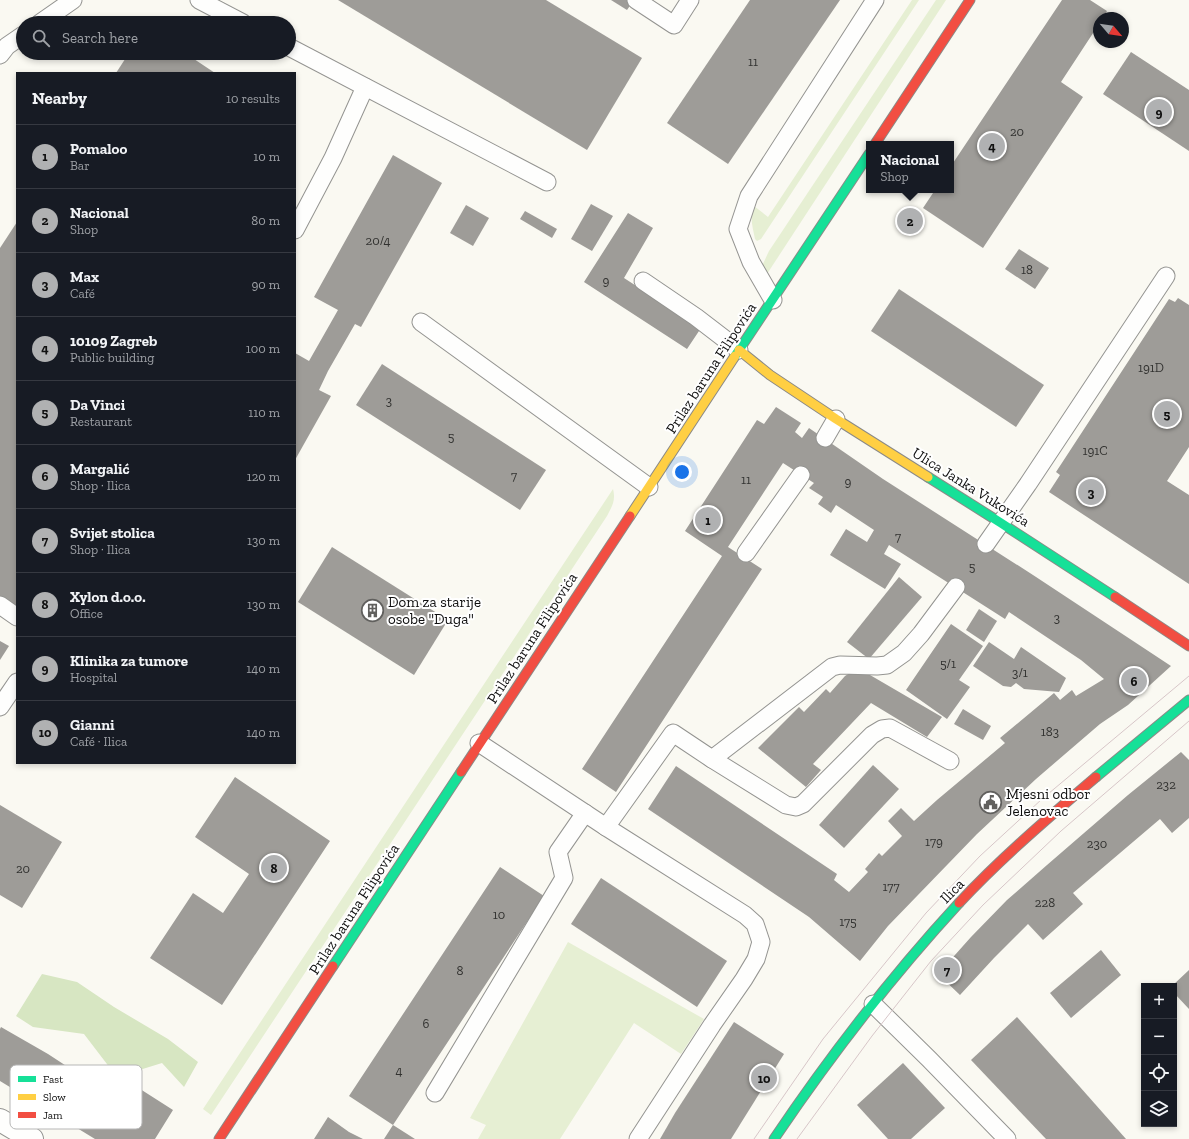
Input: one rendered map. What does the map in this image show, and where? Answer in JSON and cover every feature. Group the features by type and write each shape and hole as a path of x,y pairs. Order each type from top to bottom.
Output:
{"main road":[{"path":"877,141 970,0"},
{"name":"Prilaz baruna Filipovića","path":"219,1139 866,159"},
{"name":"Ulica Janka Vukovića","path":"739,350 770,374 836,419 1001,523 1189,646"},
{"name":"Ilica","path":"774,1139 818,1075 856,1024 938,926 992,870 1050,816 1189,700"}],"street":[{"path":"0,1120 10,1126"},
{"path":"15,1129 32,1139"}],"lane":[{"path":"50,16 73,0"},
{"path":"199,0 230,16"},
{"path":"636,0 674,25 690,0"},
{"path":"773,300 751,262 738,229 748,196 875,0"},
{"path":"0,55 7,46 16,40"},
{"path":"296,51 547,182"},
{"path":"296,228 333,158 365,87"},
{"path":"986,544 1166,276"},
{"path":"643,281 696,317 739,350"},
{"path":"421,322 649,487"},
{"path":"825,438 836,419"},
{"path":"746,553 801,474"},
{"path":"712,759 832,667 840,665 887,665 904,653 921,634 956,587"},
{"path":"0,605 16,616"},
{"path":"0,707 16,683"},
{"path":"606,827 673,733 786,805 796,807 804,804 872,736 882,729 890,728 950,761"},
{"path":"479,743 606,827 745,914 755,924 761,942 756,959 638,1139"},
{"path":"435,1093 564,878 558,852 585,812"},
{"path":"873,1004 929,1058 1007,1139"}],"green space":[{"path":"912,0 919,0 761,239 757,241 755,239 752,222 754,206 768,217"},
{"path":"936,0 946,0 765,277 761,268 769,251"},
{"path":"613,489 614,500 607,516 211,1115 203,1109"},
{"path":"568,942 704,1019 681,1054 634,1023 560,1139 478,1139 486,1125 470,1118"},
{"path":"42,974 77,982 114,1007 168,1039 198,1062 184,1087 162,1063 142,1069 142,1065 108,1065 84,1034 33,1027 16,1016"}],"building":[{"path":"338,0 546,0 642,58 587,150"},
{"path":"611,0 634,0 627,10"},
{"path":"750,0 840,0 728,164 667,123"},
{"path":"1062,0 1090,0 1107,11 1093,12 1093,33 1061,82 1083,97 983,248 923,208 933,193 954,193 954,162"},
{"path":"1131,52 1189,90 1189,151 1103,94"},
{"path":"124,60 196,60 214,72 117,72"},
{"path":"393,155 442,183 361,327 355,324 328,371 319,390 331,396 296,458 296,354 309,361 338,310 314,297"},
{"path":"591,204 613,216 592,251 571,239"},
{"path":"466,205 489,218 473,246 450,233"},
{"path":"525,211 557,229 552,238 520,219"},
{"path":"628,213 653,228 624,278 701,328 687,349 584,282"},
{"path":"16,224 16,609 0,599 0,248"},
{"path":"1019,249 1049,268 1035,289 1005,269"},
{"path":"899,289 1044,385 1016,427 871,331"},
{"path":"1178,298 1189,305 1189,447 1167,481 1189,495 1189,584 1049,492 1060,475 1056,472 1169,299 1175,302"},
{"path":"382,364 546,470 520,510 356,405"},
{"path":"776,407 801,423 795,432 802,438 809,428 883,479 1171,666 1128,705 1100,724 1036,779 977,834 888,926 860,961 809,917 648,809 676,766 837,874 834,880 849,892 868,872 865,869 879,853 882,856 902,836 888,821 901,808 914,821 1005,743 1000,738 1054,693 1060,700 1072,690 1076,696 1104,679 1081,660 1009,612 1005,619 889,545 884,554 901,564 885,589 830,555 846,529 867,542 874,530 836,505 831,513 818,504 823,497 809,488 814,483 783,463 728,547 762,569 616,792 582,769 722,556 685,531 757,420 764,424"},
{"name":"Dom za starije osobe \"Duga\"","path":"332,547 448,620 414,675 298,602"},
{"path":"899,577 922,597 869,659 847,642"},
{"path":"979,609 997,621 984,642 966,630"},
{"path":"951,624 983,646 959,680 970,687 947,719 906,690"},
{"path":"0,641 9,646 0,660"},
{"path":"989,642 1014,659 1021,647 1066,678 1059,692 1024,689 1016,683 1011,687 1003,686 973,666"},
{"path":"858,668 942,717 927,737 871,703 813,764 821,770 806,787 758,748 799,707 804,712 826,689 830,693 845,676"},
{"path":"963,709 991,726 983,740 954,724"},
{"path":"1181,752 1189,760 1189,818 1172,833 1160,819 1073,893 1083,904 1043,940 1028,924 960,995 938,974 1007,900 1128,795"},
{"path":"873,765 899,789 844,848 819,825"},
{"path":"235,777 330,841 222,1005 150,958 193,893 223,913 249,874 195,837"},
{"path":"0,805 62,842 22,908 0,895"},
{"path":"500,867 544,896 393,1125 349,1096"},
{"path":"601,878 727,961 697,1007 571,924"},
{"path":"1101,950 1121,975 1071,1018 1050,993"},
{"path":"1189,970 1189,1009 1177,996 1177,983 1175,983"},
{"path":"1017,1017 1126,1139 1046,1139 971,1060"},
{"path":"734,1022 784,1054 731,1139 660,1139 675,1113"},
{"path":"1,1027 65,1065 10,1065 10,1087 0,1081"},
{"path":"903,1063 945,1108 911,1139 888,1139 857,1105"},
{"path":"142,1090 173,1110 155,1139 95,1139 79,1129 142,1129"},
{"path":"328,1117 349,1132 363,1139 314,1139"},
{"path":"393,1125 415,1139 384,1139"}],"tram line":[{"path":"754,1139 823,1039 926,913 980,856 1042,799 1189,676"},
{"path":"797,1139 872,1036 931,961 983,905 1061,831 1189,721"}],"traffic: fast":[{"path":"735,356 866,159"},
{"path":"928,477 1115,597"},
{"path":"1096,777 1189,700"},
{"path":"333,966 461,772"},
{"path":"774,1139 839,1047 885,988 959,903"}],"traffic: slow":[{"path":"739,350 770,375 928,477"},
{"path":"630,516 735,356"}],"traffic: jam":[{"path":"877,141 970,0"},
{"path":"461,772 630,516"},
{"path":"1115,597 1189,646"},
{"path":"959,903 1008,854 1096,777"},
{"path":"219,1139 333,966"}],"place":[{"name":"Klinika za tumore","path":"1159,112"},
{"name":"10109 Zagreb","path":"992,146"},
{"name":"Nacional","path":"910,221"},
{"name":"Da Vinci","path":"1167,414"},
{"name":"Max","path":"1091,492"},
{"name":"Pomaloo","path":"708,520"},
{"name":"Dom za starije osobe \"Duga\"","path":"373,611"},
{"name":"Margalić","path":"1134,681"},
{"name":"Mjesni odbor Jelenovac","path":"990,803"},
{"name":"Xylon d.o.o.","path":"274,868"},
{"name":"Svijet stolica","path":"947,970"},
{"name":"Gianni","path":"764,1078"}]}
